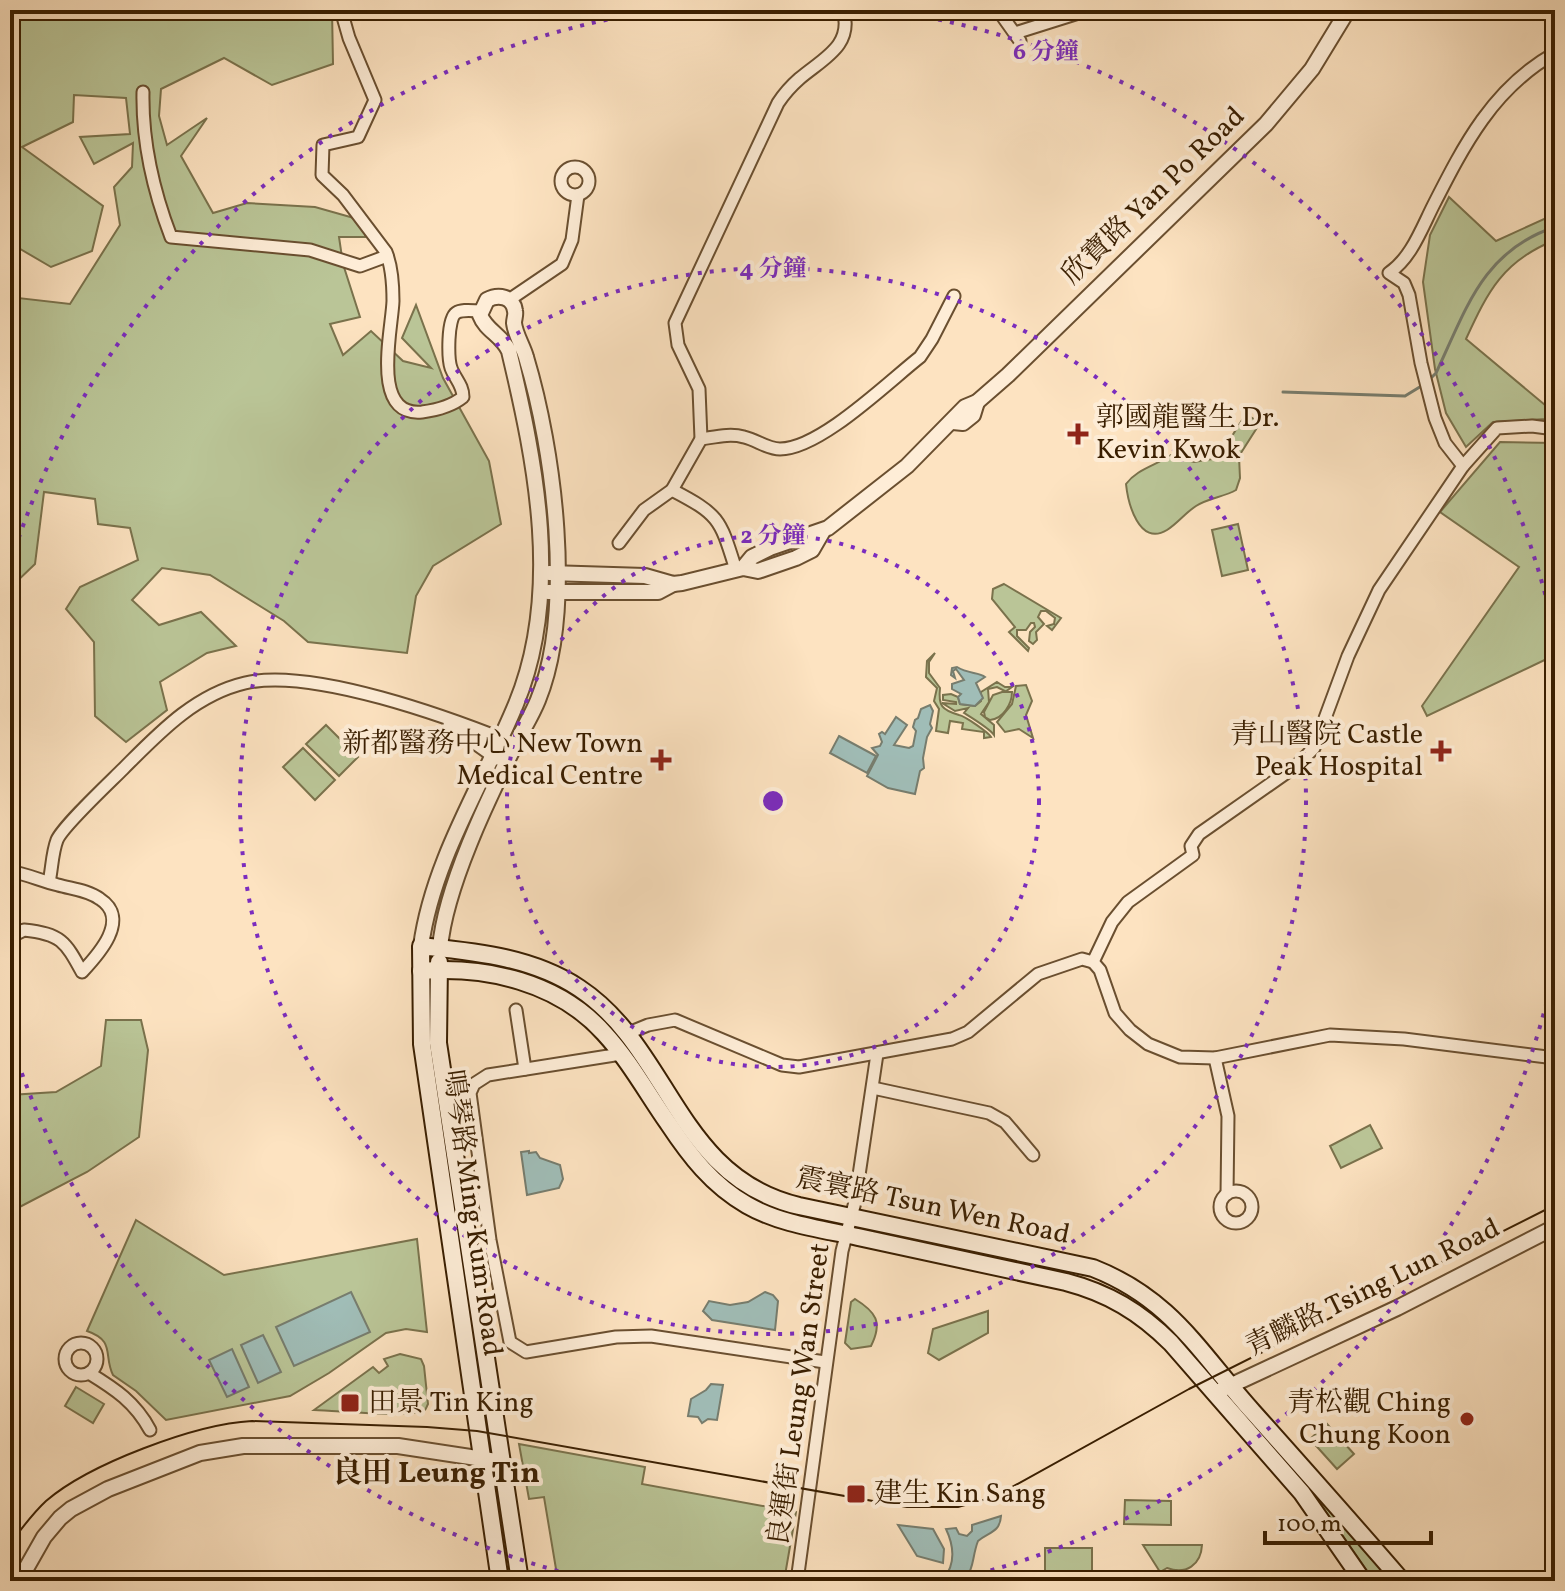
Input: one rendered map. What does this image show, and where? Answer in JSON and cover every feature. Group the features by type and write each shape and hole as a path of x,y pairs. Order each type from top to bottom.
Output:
{"main road":[{"name":"震寰路 Tsun Wen Road","path":"421,946 511,959 555,974 593,999 626,1034 702,1145 735,1178 773,1198 1057,1259 1114,1276 1153,1299 1170,1314 1402,1581"},
{"name":"鳴琴路 Ming Kum Road","path":"421,946 422,1044 500,1581"},
{"name":"鳴琴路 Ming Kum Road","path":"440,948 438,1043 520,1581"},
{"name":"震寰路 Tsun Wen Road","path":"421,971 493,975 541,988 569,1003 592,1021 621,1054 689,1154 722,1189 749,1207 779,1219 1066,1282 1105,1295 1132,1310 1156,1328 1302,1493 1363,1581"}],"street":[{"path":"341,10 349,38 374,93 375,104 358,137 323,145 322,175 343,195 387,256 392,274 393,302 387,367 394,398 401,408 414,413 431,411 463,397 464,392 450,366 451,320 456,313 481,311"},
{"path":"619,543 644,510 672,490 701,439 699,389 678,345 675,323 778,103 799,79 838,48 845,35 843,10"},
{"path":"998,10 1017,37 1088,10"},
{"name":"欣寶路 Yan Po Road","path":"540,593 658,592 673,584 740,569 758,571 812,550 823,531 903,470 953,422 963,423 973,415 977,402 1266,124 1312,69 1348,10"},
{"path":"1463,466 1445,443 1435,418 1409,295 1404,283 1389,273 1408,253 1461,150 1484,115 1522,75 1555,53"},
{"path":"143,92 143,121 154,192 171,237 310,250 360,266 387,256"},
{"path":"509,300 562,264 572,240 578,195"},
{"path":"421,946 425,915 464,814 530,667 536,639 540,593 538,511 529,439 504,340 482,321 483,305 498,296 509,300 515,310 514,322 532,380 546,448 557,573 554,637 539,700 515,744 448,903 440,948"},
{"path":"701,439 733,435 766,447 782,449 815,439 920,357 954,296"},
{"path":"489,329 505,330 514,322"},
{"path":"1093,962 1112,922 1128,902 1193,855 1191,846 1199,834 1296,766 1314,748 1367,611 1463,466 1497,428 1532,426 1555,429"},
{"path":"672,490 716,517 740,569"},
{"name":"欣寶路 Yan Po Road","path":"540,573 645,576 673,584"},
{"path":"49,882 57,838 160,731 213,695 244,683 273,679 318,683 515,744"},
{"path":"439,718 492,757 507,763"},
{"path":"10,871 86,892 111,911 106,945 82,972 67,946 57,938 24,930 10,937"},
{"path":"626,1034 648,1025 675,1020 793,1067 877,1054 968,1032 1038,974 1082,959 1093,962 1100,970 1115,1013 1130,1030 1148,1044 1180,1057 1215,1058 1330,1035 1404,1039 1555,1058"},
{"path":"516,1010 525,1069"},
{"path":"621,1054 481,1077 470,1093 490,1240 510,1342 526,1352 616,1337 651,1336 825,1362"},
{"name":"良運街 Leung Wan Street","path":"797,1581 825,1362 877,1054"},
{"path":"1215,1058 1228,1116 1227,1194"},
{"path":"873,1088 989,1113 1005,1122 1033,1155"},
{"name":"青麟路 Tsing Lun Road","path":"1213,1394 1397,1308 1555,1227"},
{"path":"89,1373 128,1398 150,1430"},
{"path":"19,1581 44,1537 71,1509 108,1489 200,1453 243,1446 386,1446 503,1462"}],"green space":[{"path":"10,10 332,10 333,64 272,85 224,58 161,89 159,116 167,145 207,118 181,156 213,213 247,203 315,207 368,222 365,237 339,237 343,264 360,317 330,324 343,355 371,331 403,361 431,368 402,338 416,305 443,378 489,461 501,524 433,566 416,596 407,653 308,642 284,621 210,575 162,568 132,600 159,625 201,612 236,646 207,653 160,682 167,710 126,742 95,716 94,642 66,609 80,587 138,560 130,528 98,524 95,499 44,492 35,564 10,588 10,297 70,304 120,225 114,187 132,167 133,143 94,164 80,137 130,134 126,98 74,95 73,122 22,147 103,206 92,251 51,267 10,243"},
{"path":"1449,197 1496,241 1555,214 1555,240 1522,258 1499,279 1466,339 1551,410 1547,419 1493,422 1466,447 1446,413 1435,369 1423,282 1430,235"},
{"path":"1246,414 1260,423 1239,456 1240,478 1236,490 1196,506 1167,530 1157,534 1142,528 1129,502 1126,484 1130,479 1171,455 1194,462 1218,458"},
{"path":"1500,442 1555,443 1555,655 1427,716 1422,706 1519,567 1440,512"},
{"path":"1238,524 1248,570 1222,576 1212,530"},
{"path":"1004,584 1061,618 1052,630 1047,626 1054,624 1055,618 1041,611 1038,617 1044,624 1036,632 1037,640 1033,644 1029,641 1034,623 1026,630 1017,630 1017,636 1029,648 1028,651 1009,632 1015,627 992,599 993,589"},
{"path":"935,653 929,662 929,673 940,688 942,706 971,721 991,737 984,738 984,732 962,729 963,723 950,721 948,733 936,731 939,709 934,701 937,688 926,677 927,661"},
{"path":"997,682 1012,687 1005,692 1012,692 1006,710 990,720 984,712 993,695 1005,691 997,687 988,689 989,702 981,714 994,725 994,735 964,713 968,708 955,711 942,703 956,704 943,700 943,695 951,694 958,697 960,704 975,706 981,701 981,692"},
{"path":"1026,685 1032,701 1026,715 1033,738 1019,729 1005,732 997,722 1012,704 1016,686"},
{"path":"326,725 358,757 339,776 306,744"},
{"path":"303,748 335,780 315,800 283,767"},
{"path":"106,1020 141,1020 148,1050 139,1137 87,1172 10,1212 10,1095 56,1092 101,1066"},
{"path":"1370,1125 1382,1148 1341,1168 1330,1146"},
{"path":"136,1220 224,1275 417,1239 427,1332 406,1329 386,1333 290,1396 166,1420 136,1391 113,1375 105,1344 87,1331"},
{"path":"855,1299 872,1313 877,1330 871,1346 851,1349 845,1343 851,1302"},
{"path":"988,1311 988,1333 939,1360 928,1353 933,1329"},
{"path":"400,1354 421,1359 424,1366 428,1404 424,1411 396,1414 314,1410 373,1367 379,1373 388,1366 384,1359"},
{"path":"76,1387 104,1404 93,1423 65,1406"},
{"path":"1327,1424 1354,1454 1337,1469 1310,1439"},
{"path":"519,1444 645,1467 642,1484 796,1512 784,1581 558,1581 544,1497 529,1499"},
{"path":"1305,1482 1391,1581 1374,1581"},
{"path":"1125,1500 1171,1501 1171,1525 1124,1524"},
{"path":"1143,1545 1202,1545 1199,1558 1191,1567 1180,1570 1167,1568 1160,1572"},
{"path":"1045,1548 1092,1548 1092,1572 1045,1572"}],"water":[{"path":"957,667 985,677 976,683 983,698 975,706 960,704 958,697 961,694 952,689 952,684 964,680 956,669 953,671 955,678 951,675 952,668"},
{"path":"930,705 933,711 932,728 927,737 924,768 920,771 915,794 888,788 867,776 878,755 872,748 880,746 882,742 879,734 885,734 896,717 907,725 894,745 913,746 915,720 921,709"},
{"path":"839,736 876,756 867,773 830,753"},
{"path":"529,1151 560,1165 563,1179 559,1188 527,1195 521,1152"},
{"path":"351,1292 370,1332 294,1366 276,1327"},
{"path":"765,1292 778,1301 775,1330 712,1320 703,1311 709,1301 730,1305 748,1302"},
{"path":"263,1335 281,1372 258,1383 241,1345"},
{"path":"232,1349 249,1387 227,1397 209,1360"},
{"path":"711,1384 723,1385 717,1420 708,1419 702,1423 698,1417 688,1416 691,1399"},
{"path":"1001,1516 996,1529 978,1541 967,1575 962,1579 943,1580 950,1568 952,1555 946,1529 956,1528 959,1534 967,1536 972,1531 972,1525"},
{"path":"898,1525 933,1529 944,1549 943,1563 917,1556"}],"waterway":[{"path":"1429,380 1436,373 1479,285 1493,267 1530,238 1555,227"},
{"path":"1283,392 1405,396 1423,385"}],"tram line":[{"path":"10,1544 46,1501 88,1473 173,1438 252,1421 477,1431 907,1507 958,1507 994,1497 1189,1389 1555,1205"}],"place":[{"name":"郭國龍醫生 Dr. Kevin Kwok","path":"1078,434"},
{"name":"青山醫院 Castle Peak Hospital","path":"1441,751"},
{"name":"新都醫務中心 New Town Medical Centre","path":"661,760"},
{"name":"田景 Tin King","path":"350,1403"},
{"name":"青松觀 Ching Chung Koon","path":"1467,1419"},
{"name":"建生 Kin Sang","path":"856,1494"}],"district":[{"name":"良田 Leung Tin","path":"436,1474"}]}
